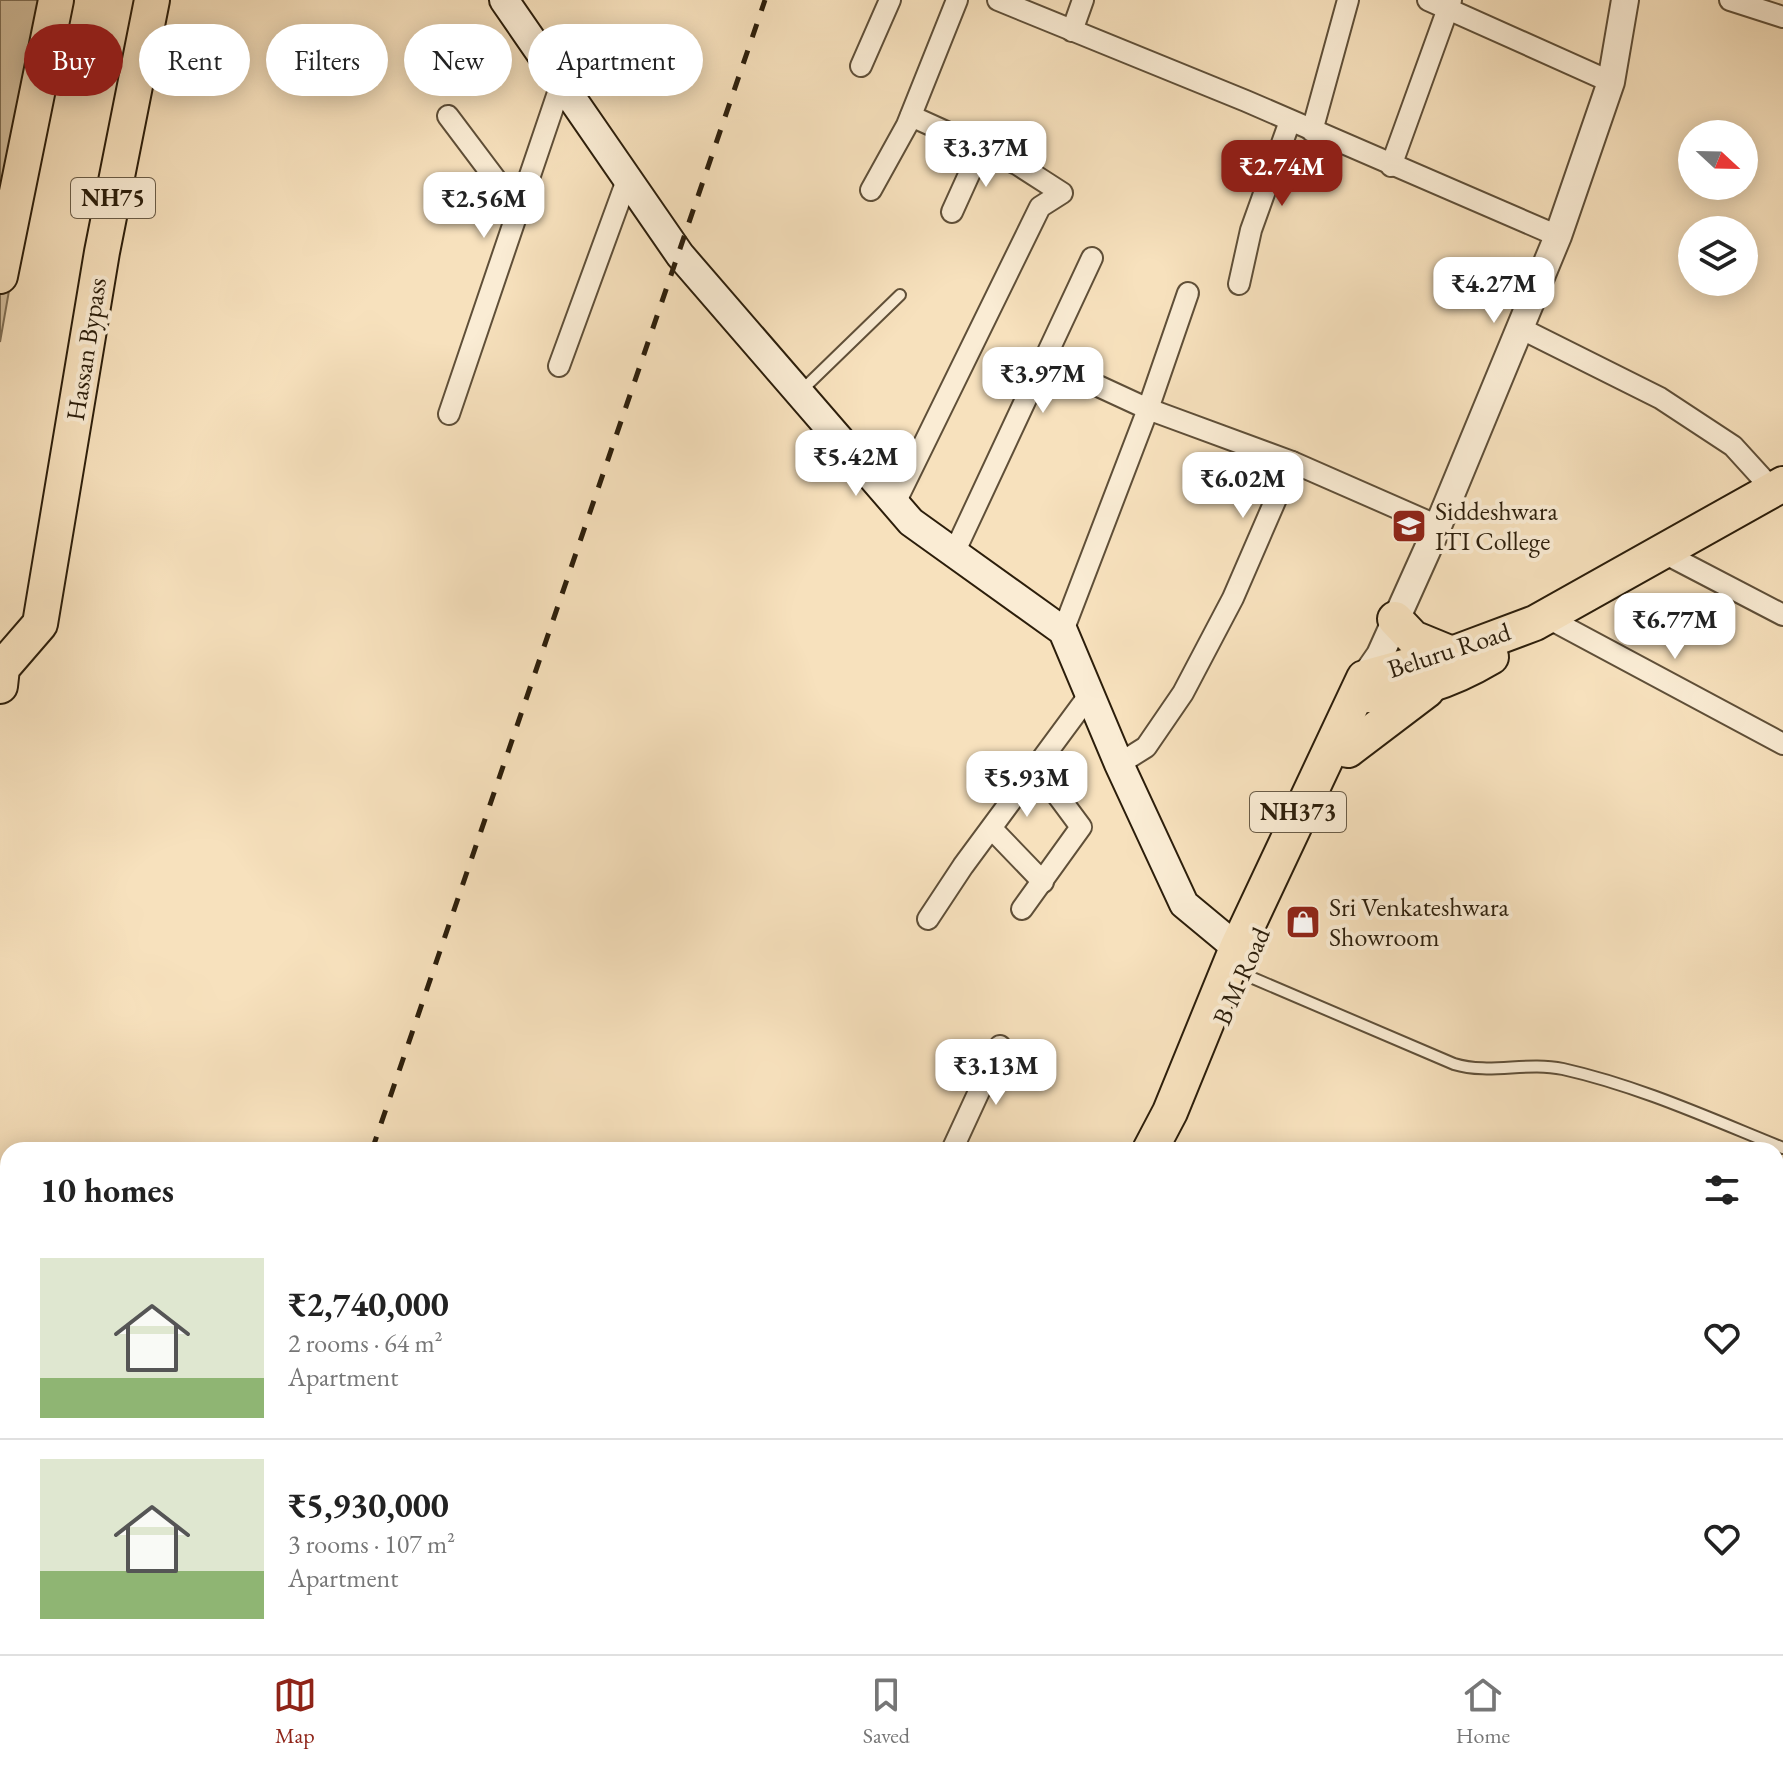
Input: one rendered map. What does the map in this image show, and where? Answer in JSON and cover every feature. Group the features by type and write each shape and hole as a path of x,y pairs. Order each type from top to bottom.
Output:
{"highway":[{"path":"0,276 56,0"},
{"name":"Hassan Bypass","path":"0,686 2,668 40,624 102,252 152,0"},
{"name":"Beluru Road","path":"1371,679 1452,654 1540,620 1778,487"},
{"path":"1395,619 1413,638 1452,654"},
{"name":"Beluru Road","path":"1371,679 1431,687 1463,674 1524,638 1540,620"},
{"name":"B M Road","path":"1169,1142 1239,960 1348,750 1371,679"},
{"name":"NH373","path":"1154,1142 1239,960 1302,804 1371,679"},
{"path":"1348,750 1431,687"}],"main road":[{"path":"504,0 528,34"},
{"path":"572,96 680,255 911,522 1063,631 1119,764 1184,904 1239,960"}],"street":[{"path":"861,66 890,0"},
{"path":"871,190 911,116 957,0"},
{"path":"998,0 1558,236"},
{"path":"1072,31 1083,0"},
{"path":"1312,131 1348,0"},
{"path":"1428,0 1450,5 1611,82"},
{"path":"1371,679 1558,236 1611,82 1625,0"},
{"path":"1730,0 1783,17"},
{"path":"1391,166 1450,5"},
{"path":"449,414 557,96"},
{"path":"448,116 518,209"},
{"path":"895,503 1040,207 1062,193 1017,164 911,116"},
{"path":"1239,284 1251,230 1290,121"},
{"path":"952,212 981,148"},
{"path":"559,366 627,180"},
{"path":"954,553 1092,258"},
{"path":"1063,631 1148,409 1188,293"},
{"path":"1520,328 1660,398 1733,446 1778,487"},
{"path":"1044,361 1148,409 1292,462 1438,526"},
{"path":"1119,764 1146,747 1183,693 1233,598 1292,462"},
{"path":"1662,552 1783,615"},
{"path":"1540,620 1783,744"},
{"path":"928,919 1090,694"},
{"path":"1022,909 1079,833 1080,822 1038,769"},
{"path":"992,829 1043,882"},
{"path":"956,1142 1000,1046"}],"lane":[{"path":"799,393 900,295"},
{"path":"1239,960 1454,1064 1483,1070 1510,1066 1560,1068 1626,1085 1768,1142"}],"shaded area":[{"path":"0,0 43,0 59,6 56,24 24,24 24,96 43,96 0,342"}],"railway":[{"path":"375,1142 765,0"}],"place":[{"name":"Siddeshwara ITI College","path":"1409,526"},
{"name":"Sri Venkateshwara Showroom","path":"1303,922"}]}
